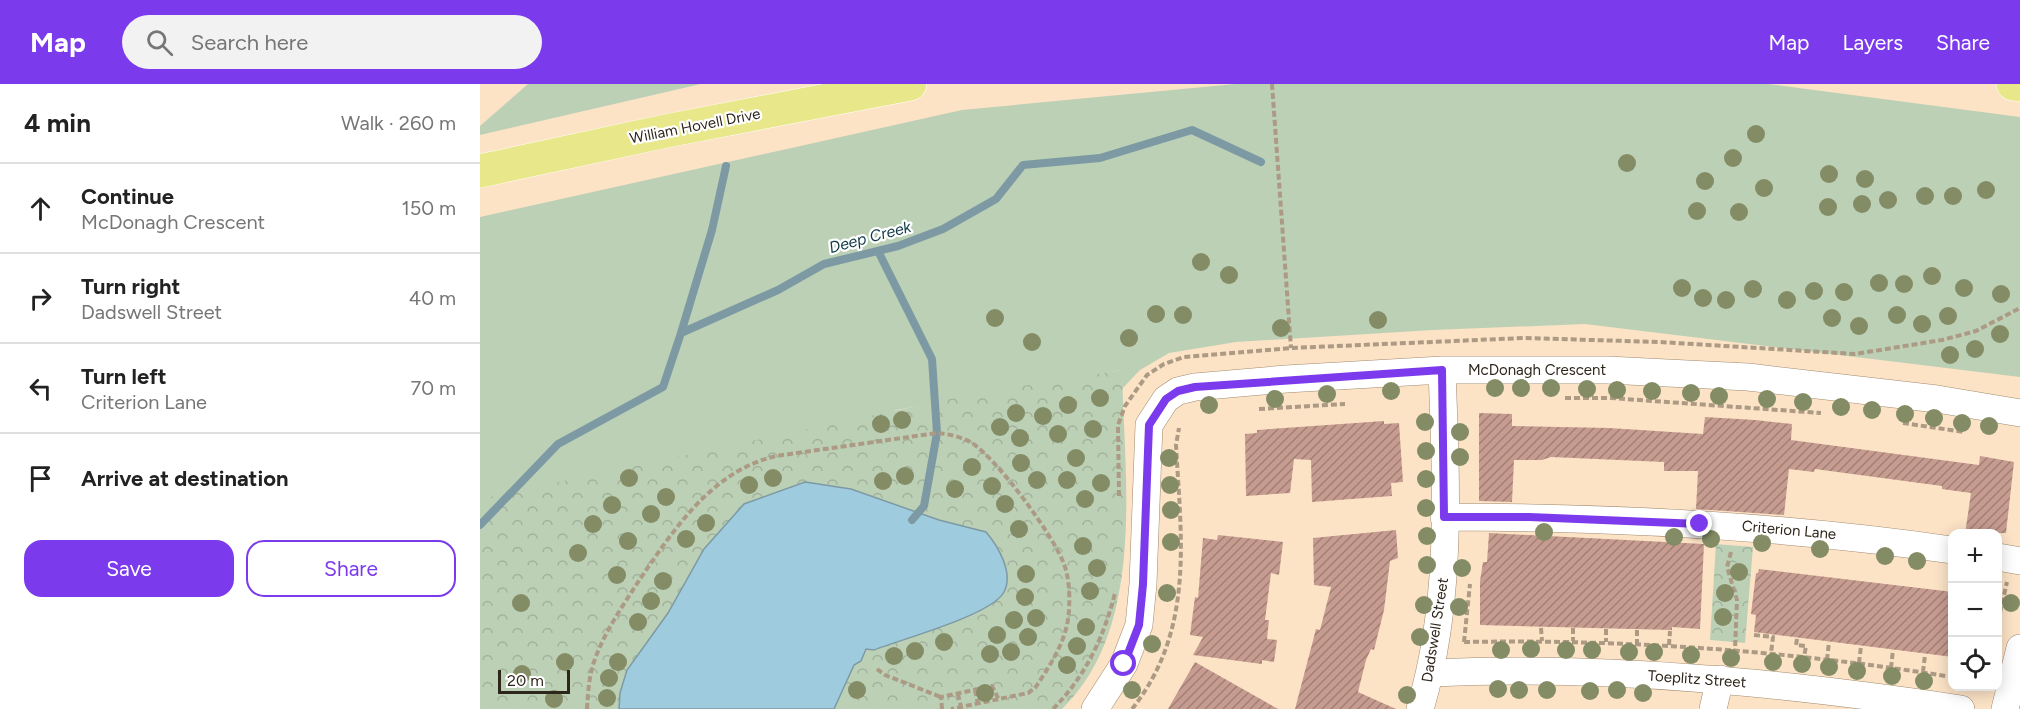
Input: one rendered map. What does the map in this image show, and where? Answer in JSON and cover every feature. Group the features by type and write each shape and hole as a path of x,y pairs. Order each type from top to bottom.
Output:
{"main road":[{"name":"William Hovell Drive","path":"480,171 666,131 910,84"},
{"path":"2013,84 2020,85"}],"street":[{"name":"McDonagh Crescent","path":"1095,709 1124,664 1139,625 1143,584 1146,446 1149,425 1166,399 1178,391 1195,387 1442,370 1607,370 1748,377 1937,399 2020,413"},
{"name":"Dadswell Street","path":"1420,709 1431,673 1442,607 1444,517 1442,370"},
{"name":"Criterion Lane","path":"1444,517 1529,517 1737,525 1948,549"},
{"path":"2002,558 2020,561"},
{"path":"2005,709 2020,648"},
{"name":"Toeplitz Street","path":"1431,673 1503,672 1720,679 1862,694 1961,709"},
{"path":"1713,709 1720,679"}],"path":[{"path":"1272,84 1291,348"},
{"path":"1563,398 1633,400 1824,414"},
{"path":"1252,410 1346,404"},
{"path":"1132,709 1151,686 1173,627 1183,571 1176,445 1178,430 1183,422"},
{"path":"1892,422 1971,433"},
{"path":"586,709 594,660 605,635 670,536 703,496 729,475 753,461 776,456 937,433 951,435 973,443 1013,486 1043,527 1064,562 1069,583 1069,612 1063,641 1035,688 1029,693 951,709"},
{"path":"1735,650 1737,600 1727,567 1737,525"},
{"path":"1541,628 1542,641"},
{"path":"1573,628 1574,641"},
{"path":"1606,628 1606,642"},
{"path":"1637,630 1637,644"},
{"path":"1669,645 1670,631"},
{"path":"1754,634 1773,637 1771,653"},
{"path":"1797,639 1796,645 1806,646 1804,657"},
{"path":"1827,660 1829,642"},
{"path":"1859,664 1860,646"},
{"path":"1891,668 1893,650"},
{"path":"1923,672 1925,655"},
{"path":"877,669 885,675 941,697 993,686 999,700"},
{"path":"975,690 978,704"},
{"path":"958,694 961,707"},
{"path":"941,697 942,709"}],"green space":[{"path":"528,84 701,84 480,135 480,126"},
{"path":"1235,84 1768,84 2020,117 2020,377 1585,324 1433,330 1236,342 1169,353 1140,370 1122,389 1122,370 896,410 480,641 480,217 962,110"},
{"path":"1122,370 1126,503 1125,549 1119,594 1108,636 1089,675 1062,709 480,709 480,499 969,395"},
{"path":"1716,544 1753,547 1745,643 1710,640"}],"water":[{"path":"805,482 851,489 939,520 986,532 1000,552 1006,568 1007,585 1004,592 996,601 965,618 874,650 866,649 861,661 854,665 834,709 619,709 620,693 627,670 668,613 704,549 744,504"}],"building":[{"path":"1479,413 1512,414 1512,426 1609,428 1703,434 1705,417 1755,420 1792,424 1791,440 1979,465 1980,456 2014,462 2006,533 2002,533 2002,529 1966,529 1971,493 1942,489 1942,486 1815,469 1814,472 1789,469 1784,515 1696,509 1698,471 1664,471 1664,462 1551,457 1542,460 1514,460 1512,502 1479,501"},
{"path":"1384,421 1384,424 1399,423 1403,482 1391,483 1392,496 1312,502 1311,460 1294,459 1290,493 1246,496 1245,434 1257,433 1257,430"},
{"path":"1396,530 1398,558 1390,561 1384,610 1374,650 1371,649 1366,660 1358,692 1396,709 1295,709 1316,629 1320,630 1331,587 1314,585 1313,538"},
{"path":"1489,533 1704,544 1700,629 1480,625 1480,581 1483,562 1487,562"},
{"path":"1218,535 1283,542 1279,575 1271,573 1265,620 1269,620 1267,639 1277,640 1274,662 1262,660 1262,664 1193,655 1203,637 1190,635 1195,597 1198,598 1203,538 1217,540"},
{"path":"1759,569 1948,591 1948,656 1754,632 1756,615 1751,614 1756,573"},
{"path":"1195,662 1278,709 1168,709"}],"waterway":[{"name":"Deep Creek","path":"480,525 558,444 663,387 681,333 778,290 824,264 898,246 943,229 996,199 1023,165 1100,158 1192,130 1261,162"},
{"path":"681,333 712,230 726,166"},
{"path":"878,251 932,359 937,433 924,506 912,520"}],"route":[{"path":"1124,664 1139,625 1143,584 1146,446 1149,425 1166,399 1178,391 1195,387 1286,379 1442,370 1444,517 1529,517 1700,524"}]}
